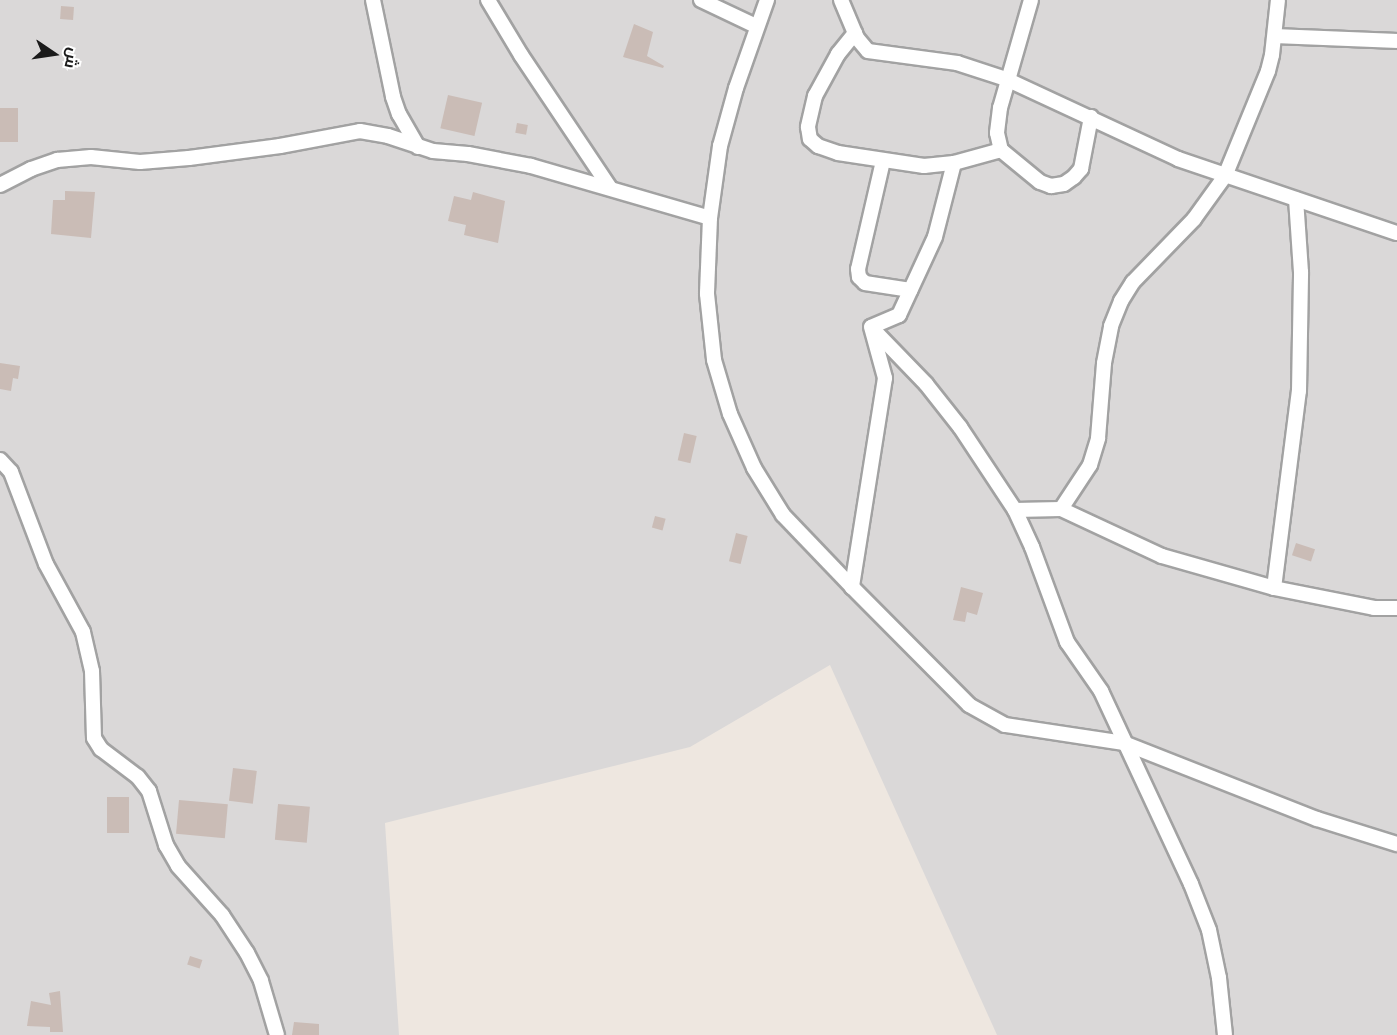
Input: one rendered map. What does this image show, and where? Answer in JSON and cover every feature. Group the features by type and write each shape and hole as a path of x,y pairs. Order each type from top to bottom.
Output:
{"street":[{"path":"373,0 393,97 399,114 418,147"},
{"path":"488,0 521,55 610,188"},
{"path":"700,0 756,26"},
{"path":"767,0 756,26 720,146 710,218 707,294 714,360 730,414 754,468 783,515 969,705 1005,725 1124,743 1317,819 1397,844"},
{"path":"841,0 855,33 863,48 868,51 957,63 1006,79 1178,159 1397,233"},
{"path":"1031,0 1006,79 998,119 997,133 1000,150 1040,182 1052,186 1064,184 1081,169 1090,117"},
{"path":"1061,509 1090,465 1098,438 1104,363 1111,326 1121,301 1133,282 1194,219 1225,176 1268,70 1275,36 1278,0"},
{"path":"855,33 838,54 815,96 808,127 810,138 818,146 838,153 924,166 954,163 1000,150"},
{"path":"1275,36 1312,36 1397,42"},
{"path":"0,185 31,169 57,160 91,157 140,162 189,158 280,146 346,133 373,132 418,147 495,158 610,188 710,218"},
{"path":"883,161 858,269 859,277 866,283 910,290"},
{"path":"871,327 899,315 935,237 954,163"},
{"path":"1274,588 1299,391 1300,272 1296,199"},
{"path":"852,586 885,378 871,327"},
{"path":"871,327 926,384 960,427 1015,510 1032,547 1067,642 1097,684 1191,884 1209,930 1219,978 1225,1035"},
{"path":"0,460 11,472 46,564 83,632 92,671 91,723 94,738 101,749 138,777 149,791 166,845 178,866 222,915 247,953 261,981 277,1035"},
{"path":"1015,510 1061,509 1162,556 1274,588 1374,608 1397,608"}],"shaded area":[{"path":"0,0 1397,0 1397,1035 997,1035 830,665 690,747 385,823 399,1035 0,1035"}],"building":[{"path":"61,6 74,7 73,20 60,19"},
{"path":"634,24 653,32 647,56 664,66 663,68 623,57"},
{"path":"448,95 482,103 474,136 440,128"},
{"path":"0,108 18,108 18,142 0,142"},
{"path":"517,123 528,125 526,135 515,133"},
{"path":"65,191 95,192 91,238 51,234 53,200 65,200"},
{"path":"473,192 505,201 498,243 464,235 466,225 448,221 454,196 471,200"},
{"path":"0,363 20,366 18,379 13,378 11,391 0,389"},
{"path":"684,433 697,436 690,463 678,460"},
{"path":"655,516 666,519 663,530 652,528"},
{"path":"736,533 748,536 741,564 729,561"},
{"path":"1296,543 1315,549 1311,562 1292,555"},
{"path":"961,587 983,593 977,615 967,612 965,622 953,620"},
{"path":"233,768 257,771 253,804 229,801"},
{"path":"107,797 129,797 129,833 107,833"},
{"path":"179,800 228,804 225,838 176,834"},
{"path":"278,804 310,807 307,843 275,840"},
{"path":"190,956 202,960 200,969 187,965"},
{"path":"60,991 63,1032 50,1032 50,1027 27,1026 31,1001 51,1005 49,993"},
{"path":"294,1022 319,1024 319,1035 292,1035"}]}
